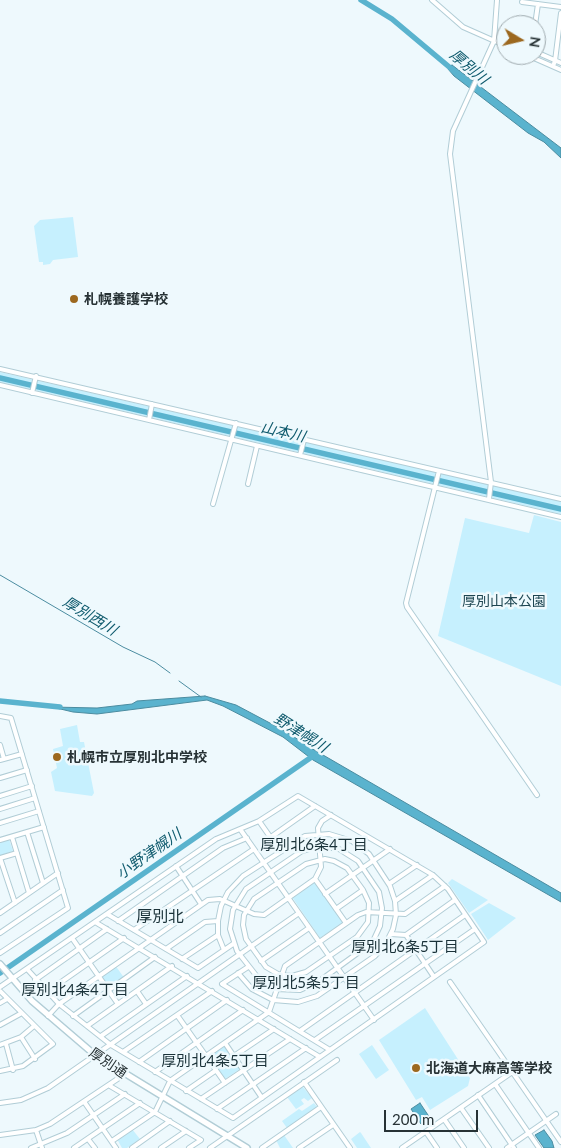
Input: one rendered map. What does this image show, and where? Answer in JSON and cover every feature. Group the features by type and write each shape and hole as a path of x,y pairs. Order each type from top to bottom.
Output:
{"main road":[{"name":"厚別通","path":"0,964 48,1016 95,1055 246,1148"}],"street":[{"path":"432,0 463,26 494,41"},
{"path":"489,498 491,482 450,169 450,142 494,41 496,0"},
{"path":"522,2 561,7"},
{"path":"537,15 538,4"},
{"path":"553,66 556,60 561,12"},
{"path":"546,56 561,63"},
{"path":"546,63 561,70"},
{"path":"0,369 561,499"},
{"path":"32,392 36,376"},
{"path":"0,386 489,498 561,517"},
{"path":"149,419 152,404"},
{"path":"213,504 236,423"},
{"path":"300,454 304,440"},
{"path":"248,484 257,446"},
{"path":"439,471 406,603 537,795"},
{"path":"0,716 11,718 68,908 0,953"},
{"path":"0,745 2,760 22,754"},
{"path":"0,778 27,770"},
{"path":"0,796 32,786"},
{"path":"0,987 11,977 27,970 216,839 259,821 298,796 433,875 445,886 484,942 233,1118 111,1045 73,1016 27,970"},
{"path":"0,809 35,798"},
{"path":"271,837 315,806"},
{"path":"0,822 39,811"},
{"path":"48,1016 60,1004 211,898 223,900 246,911 264,914 315,879 320,871 317,834 320,824 330,815"},
{"path":"259,821 280,851"},
{"path":"0,840 44,827"},
{"path":"240,829 374,1020"},
{"path":"28,832 43,883"},
{"path":"224,950 218,935 218,922 223,900 238,880 299,839 317,834 329,834 345,838 362,848 374,861 389,884 395,901 396,914 391,934 375,956 317,996 306,1000 290,1002 273,1000 252,989 238,973"},
{"path":"12,837 29,893"},
{"path":"118,921 223,848 247,838"},
{"path":"319,846 334,847 346,852 363,868 379,892 382,914 380,926 374,938 337,968 306,988 294,990 276,989 264,983 248,967 234,944 230,923 234,905 242,893 302,851 319,846"},
{"path":"134,930 254,849"},
{"path":"325,894 390,849"},
{"path":"15,903 0,858 17,853"},
{"path":"320,859 339,863 363,890 369,903 370,913 368,922 360,934 302,974 280,975 270,970 251,947 243,929 246,911 254,899 306,864 320,859"},
{"path":"389,884 417,865"},
{"path":"176,866 201,904"},
{"path":"0,913 58,873"},
{"path":"0,876 6,874"},
{"path":"395,901 433,875"},
{"path":"315,879 346,923"},
{"path":"112,1141 155,1112 170,1081 270,1012 280,975 285,966 362,913 405,914 445,886"},
{"path":"0,933 63,890"},
{"path":"336,909 363,890"},
{"path":"391,934 406,935 455,900"},
{"path":"107,914 198,968 234,944"},
{"path":"0,1103 35,1096 299,914"},
{"path":"300,1031 465,915"},
{"path":"95,922 172,966 320,1057"},
{"path":"166,949 205,922 218,922"},
{"path":"261,961 310,928"},
{"path":"35,980 107,929"},
{"path":"315,1040 475,929"},
{"path":"182,959 218,935"},
{"path":"406,935 434,977"},
{"path":"72,938 118,1004"},
{"path":"47,992 124,938"},
{"path":"73,1016 155,957"},
{"path":"86,1026 172,966"},
{"path":"248,967 222,984 330,1050"},
{"path":"101,1036 187,976"},
{"path":"450,982 561,1142"},
{"path":"0,991 20,1014 53,1044 35,1059 13,1070 0,1071"},
{"path":"137,991 146,1004"},
{"path":"123,1052 212,991"},
{"path":"0,1003 6,999"},
{"path":"139,1062 227,1000"},
{"path":"155,1072 243,1010"},
{"path":"0,1026 20,1014"},
{"path":"177,1015 224,1084"},
{"path":"0,1045 21,1037 34,1026"},
{"path":"234,1056 274,1029"},
{"path":"21,1037 35,1059"},
{"path":"201,1100 290,1038"},
{"path":"225,1043 262,1098"},
{"path":"6,1044 13,1070"},
{"path":"217,1109 306,1048"},
{"path":"210,1148 337,1060"},
{"path":"402,1148 521,1066"},
{"path":"186,1091 215,1071"},
{"path":"0,1135 36,1130 62,1118 125,1074"},
{"path":"304,1082 350,1148"},
{"path":"495,1084 540,1148"},
{"path":"110,1086 201,1140 189,1148"},
{"path":"31,1148 42,1146 67,1133 125,1094"},
{"path":"478,1096 513,1146"},
{"path":"85,1102 116,1148"},
{"path":"74,1148 140,1103"},
{"path":"262,1148 321,1107"},
{"path":"461,1108 489,1148"},
{"path":"507,1148 513,1146 556,1114"},
{"path":"444,1119 464,1148"},
{"path":"132,1148 170,1121"},
{"path":"300,1148 333,1125"},
{"path":"36,1130 42,1146"},
{"path":"161,1148 186,1131"},
{"path":"426,1132 437,1148"},
{"path":"88,1139 94,1148"}],"green space":[{"path":"73,217 78,257 53,260 50,264 43,265 43,262 39,262 34,226 40,220"},
{"path":"0,372 561,501 561,514 0,382"},
{"name":"厚別山本公園","path":"534,515 561,522 561,686 438,636 465,518 529,533"},
{"path":"77,725 80,742 84,742 94,793 92,796 55,791 51,772 57,768 53,749 63,746 60,729"},
{"path":"9,839 13,851 0,856 0,842"},
{"path":"452,879 488,900 469,913 448,883"},
{"path":"315,882 343,923 320,938 292,897"},
{"path":"489,903 516,918 488,940 471,914"},
{"path":"115,965 125,979 109,990 99,976"},
{"path":"425,1008 470,1078 468,1086 430,1110 422,1097 416,1100 379,1040"},
{"path":"372,1045 389,1070 376,1079 359,1054"},
{"path":"224,1046 240,1069 225,1079 209,1056"},
{"path":"303,1087 312,1098 308,1101 304,1098 301,1100 304,1104 296,1109 287,1097"},
{"path":"314,1103 317,1107 287,1128 282,1121 299,1109 302,1111"},
{"path":"132,1129 140,1139 127,1148 122,1148 117,1139"},
{"path":"360,1132 371,1148 357,1148 351,1139"},
{"path":"284,1135 293,1148 280,1148 276,1140"}],"water":[{"path":"452,65 561,148 561,158 544,142 528,133 454,76 448,69"},
{"path":"205,696 236,705 285,731 561,893 561,902 313,760 283,737 223,706 207,700 97,714 73,712 52,707 97,708 132,704 137,701"},
{"path":"420,1103 430,1118 421,1124 411,1109"},
{"path":"544,1130 552,1141 554,1148 544,1148 535,1135"}],"waterway":[{"name":"厚別川","path":"361,0 392,19 454,71"},
{"name":"山本川","path":"0,378 561,509"},
{"name":"厚別西川","path":"0,575 123,647 155,662 170,673"},
{"name":"厚別西川","path":"179,681 201,697"},
{"name":"野津幌川","path":"0,701 60,707"},
{"name":"小野津幌川","path":"0,973 313,756"}],"place":[{"name":"札幌養護学校","path":"74,299"},
{"name":"札幌市立厚別北中学校","path":"57,757"},
{"name":"北海道大麻高等学校","path":"416,1068"}],"district":[{"name":"厚別北6条4丁目","path":"314,845"},
{"name":"厚別北","path":"160,917"},
{"name":"厚別北6条5丁目","path":"405,947"},
{"name":"厚別北5条5丁目","path":"306,983"},
{"name":"厚別北4条4丁目","path":"75,990"},
{"name":"厚別北4条5丁目","path":"215,1061"}]}
